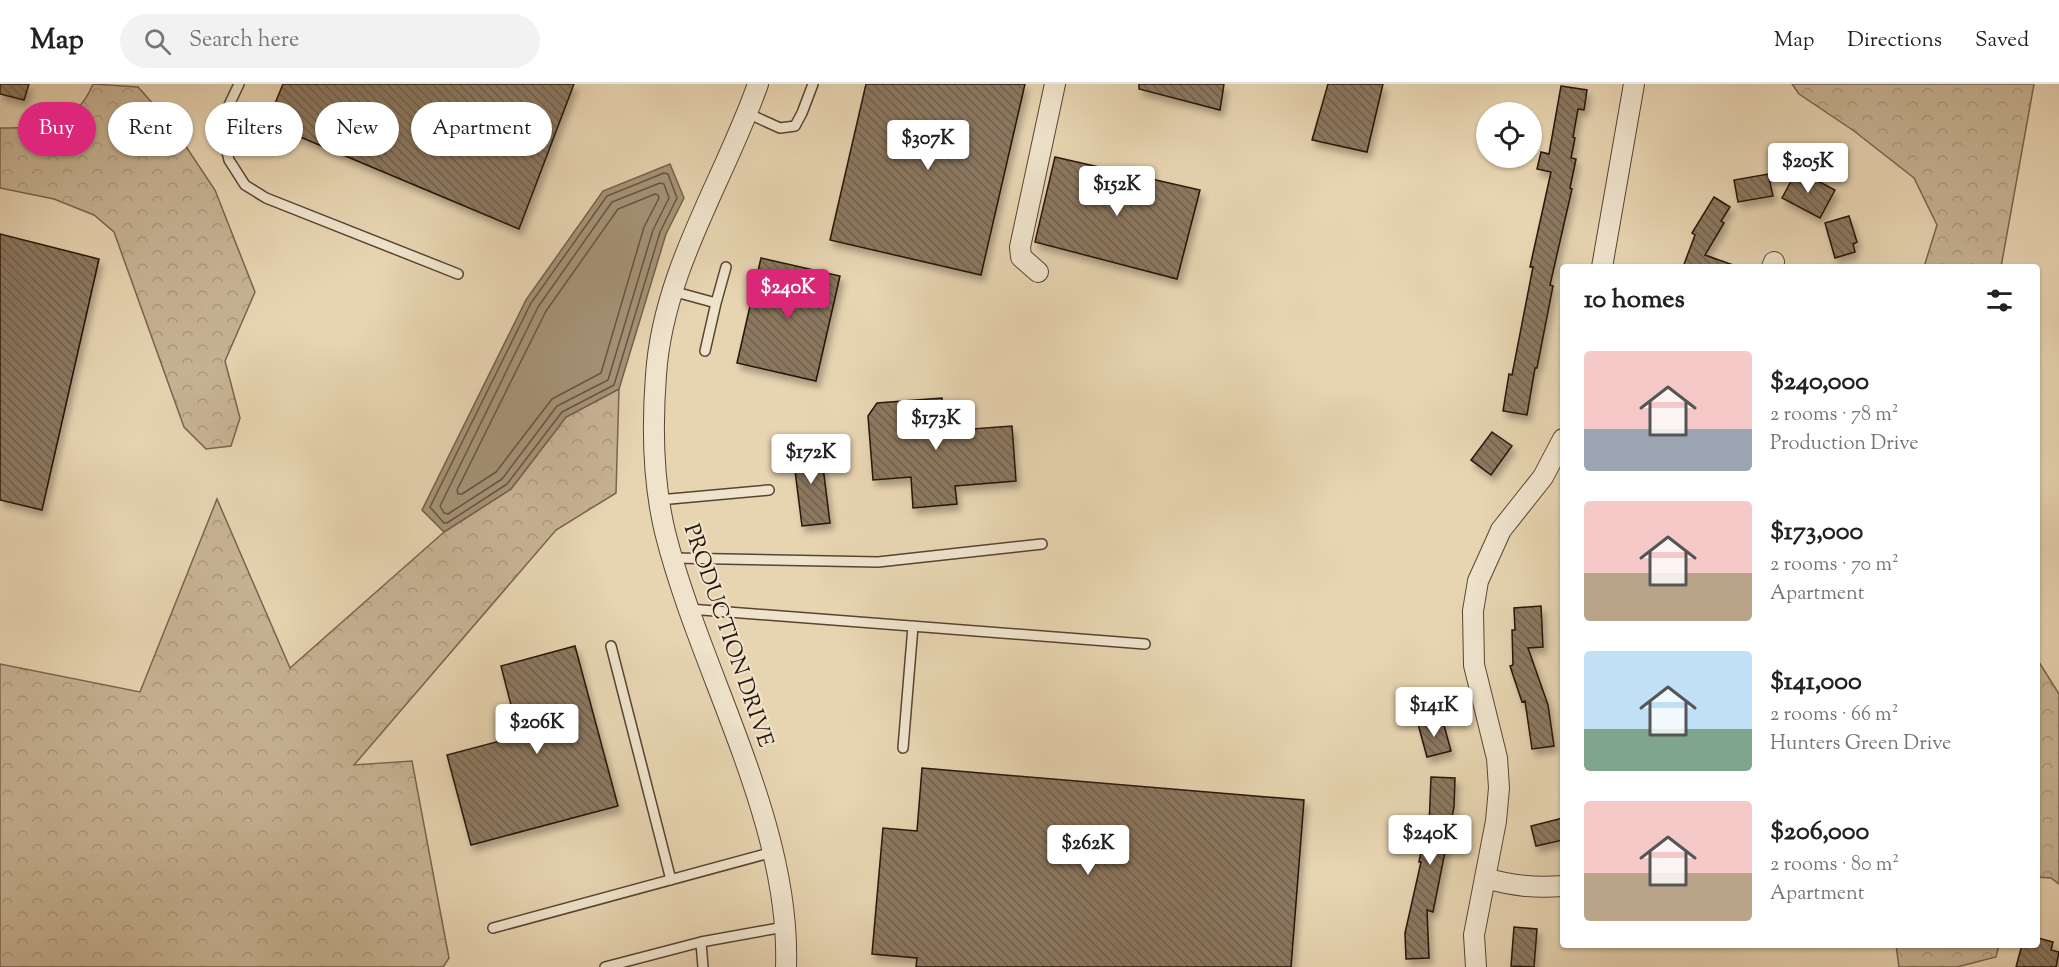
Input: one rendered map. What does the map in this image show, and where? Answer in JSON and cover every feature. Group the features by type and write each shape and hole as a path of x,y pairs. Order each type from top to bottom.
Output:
{"street":[{"path":"1038,273 1021,257 1020,247 1055,84"},
{"path":"1603,264 1634,84"},
{"name":"PRODUCTION DRIVE","path":"754,85 747,113 681,264 672,291 660,338 656,375 655,459 665,532 689,609 741,751 772,852 783,908 786,967"},
{"path":"1476,967 1474,934 1496,821 1499,788 1497,758 1474,665 1473,611 1478,581 1501,530 1543,477 1560,445"},
{"path":"1485,878 1510,885 1535,888 1560,886"}],"lane":[{"path":"239,84 229,105 222,132 229,160 244,185 266,198 458,274"},
{"path":"747,113 780,128 795,126 813,84"},
{"path":"705,351 726,267"},
{"path":"672,291 716,303"},
{"path":"659,500 769,490"},
{"path":"673,558 878,562 1042,544"},
{"path":"689,609 1145,644"},
{"path":"903,748 913,626"},
{"path":"611,646 671,880"},
{"path":"493,928 772,852"},
{"path":"605,967 701,942 784,927"},
{"path":"701,942 703,967"}],"green space":[{"path":"93,84 138,87 151,102 108,102 108,156 192,156 215,190 255,292 225,361 240,418 231,446 206,449 184,427 114,232 94,215 54,199 0,188 0,128 18,127 18,156 96,156 96,102 83,102"},
{"path":"1792,84 2034,84 2002,264 1925,264 1937,225 1914,178 1854,131 1799,94"},
{"path":"619,389 616,493 556,530 354,765 412,761 449,958 443,967 0,967 0,664 140,692 217,499 290,668 444,532 511,489 566,417"},
{"path":"2040,664 2059,694 2059,884 2051,878 2040,877"},
{"path":"1896,948 1998,948 1996,957 1957,967 1899,967"}],"water":[{"path":"670,164 684,198 666,234 619,389 566,417 511,489 444,532 422,510 526,300 603,191"}],"building":[{"path":"0,84 29,84 24,100 0,94"},
{"path":"283,84 574,84 552,142 552,102 411,102 411,156 547,156 519,229 345,156 399,156 399,102 315,102 315,143 303,138 303,102 276,102"},
{"path":"866,84 1025,84 981,275 830,240"},
{"path":"1139,84 1224,84 1220,110 1139,89"},
{"path":"1328,84 1383,84 1367,152 1312,140"},
{"path":"1561,86 1587,90 1584,110 1578,109 1571,158 1576,159 1570,188 1572,189 1550,285 1553,286 1527,415 1503,411 1533,267 1530,267 1551,172 1537,169 1542,168 1542,152 1549,154"},
{"path":"1055,157 1200,190 1177,279 1035,242"},
{"path":"1797,170 1835,190 1820,218 1782,198"},
{"path":"1768,174 1773,196 1738,202 1734,180"},
{"path":"1714,197 1730,207 1721,221 1724,223 1705,255 1730,264 1684,264 1695,235 1692,233"},
{"path":"1849,216 1857,242 1853,244 1855,252 1835,258 1825,223"},
{"path":"0,234 99,259 42,510 0,500"},
{"path":"761,258 840,276 816,381 737,363"},
{"path":"942,398 945,431 1012,426 1016,481 955,486 957,504 913,508 911,477 873,480 868,416 877,403"},
{"path":"1492,432 1512,446 1491,475 1471,460"},
{"path":"820,443 830,523 802,526 792,447"},
{"path":"1541,606 1543,647 1528,648 1548,705 1554,746 1532,749 1525,701 1522,702 1510,666 1513,665 1512,630 1515,630 1514,608"},
{"path":"575,646 618,806 471,845 447,755 519,736 501,666"},
{"path":"1442,718 1451,751 1427,757 1418,724"},
{"path":"922,768 1304,800 1291,967 916,967 917,958 872,954 883,828 917,831"},
{"path":"1431,777 1455,778 1454,807 1433,912 1427,910 1429,958 1406,959 1405,933 1421,862 1419,862 1426,825 1429,826"},
{"path":"1560,819 1560,841 1536,846 1531,826"},
{"path":"1514,927 1537,929 1534,967 1511,966"},
{"path":"2040,939 2053,942 2051,950 2059,952 2056,967 2016,967 2021,948 2040,948"}]}
